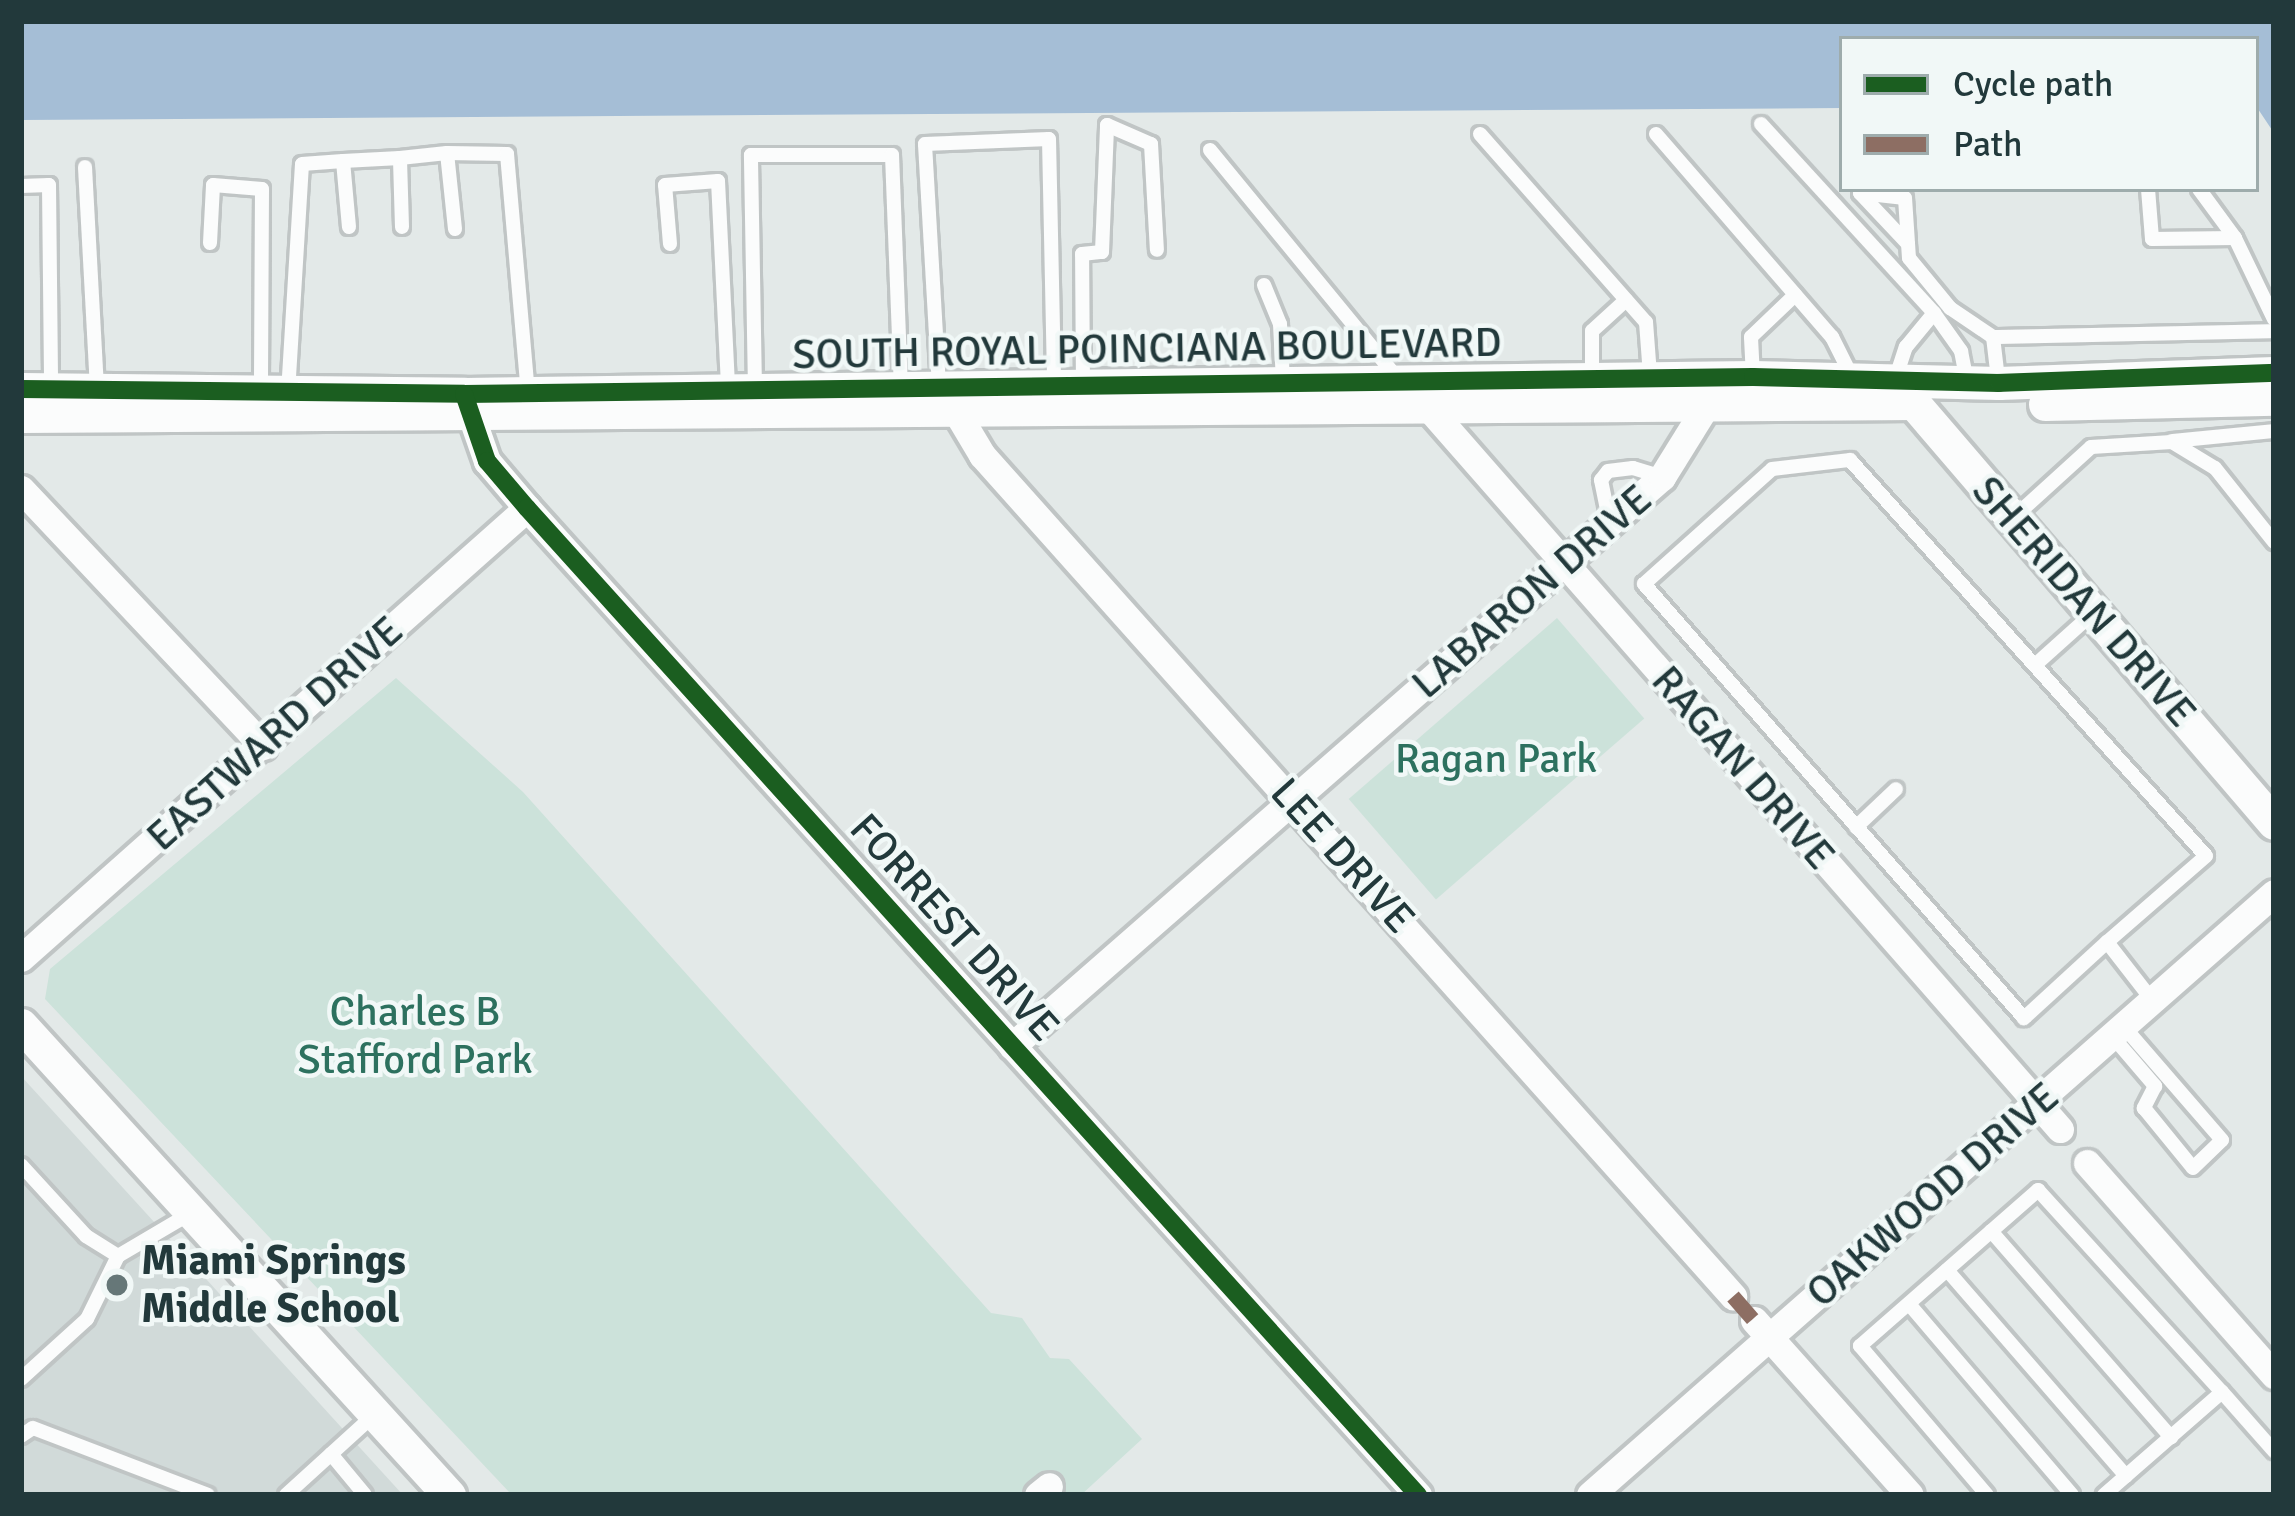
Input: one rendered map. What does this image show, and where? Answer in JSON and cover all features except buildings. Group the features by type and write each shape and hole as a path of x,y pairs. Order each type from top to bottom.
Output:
{"street":[{"name":"SOUTH ROYAL POINCIANA BOULEVARD","path":"21,416 948,400 1706,406 1983,382 2274,374"},
{"name":"SOUTH ROYAL POINCIANA BOULEVARD","path":"36,389 274,393 468,406 529,393 901,387 948,400 1068,387 1753,377 1853,379 1904,392 2274,399"},
{"name":"SHERIDAN DRIVE","path":"1904,392 2274,823"},
{"name":"LEE DRIVE","path":"948,400 982,455 1733,1296"},
{"name":"FORREST DRIVE","path":"468,406 487,461 527,508 1418,1495"},
{"name":"RAGAN DRIVE","path":"1427,406 2060,1130"},
{"name":"LABARON DRIVE","path":"1012,1046 1662,478 1706,406"},
{"path":"21,489 262,746"},
{"name":"EASTWARD DRIVE","path":"21,958 527,508"},
{"name":"OAKWOOD DRIVE","path":"1589,1495 1762,1329 2038,1105 2274,893"},
{"path":"21,1024 448,1495"},
{"path":"2087,1163 2274,1375"},
{"path":"1762,1329 1907,1494"}],"lane":[{"path":"1761,124 1934,313 1983,382"},
{"path":"1068,387 1082,254 1102,252 1107,125 1151,144 1157,250"},
{"path":"1480,134 1646,322 1651,380"},
{"path":"1656,134 1796,296 1853,379"},
{"path":"948,400 926,144 1049,139 1068,387"},
{"path":"1210,150 1400,382"},
{"path":"447,153 454,229"},
{"path":"274,393 302,164 447,153 507,154 529,393"},
{"path":"741,389 751,155 892,155 901,387"},
{"path":"400,158 402,227"},
{"path":"344,161 349,227"},
{"path":"85,167 97,390"},
{"path":"670,244 665,185 718,181 741,389"},
{"path":"21,186 49,185 36,389"},
{"path":"210,243 213,185 262,189 274,393"},
{"path":"2148,192 2152,239 2235,238"},
{"path":"2201,192 2235,238 2274,319"},
{"path":"1908,244 1910,258 1950,308 1993,337 2274,331"},
{"path":"1264,285 1280,324 1283,382"},
{"path":"1753,377 1751,337 1796,296"},
{"path":"1592,380 1592,331 1626,300"},
{"path":"1904,392 1906,347 1934,313"},
{"path":"1983,382 1993,337"},
{"path":"2012,519 2091,447 2274,431"},
{"path":"2172,442 2215,468 2274,542"},
{"path":"1850,460 2035,665 2206,856 2024,1018 1644,584 1772,469 1850,460"},
{"path":"1610,524 1601,480 1608,471 1633,468 1662,478"},
{"path":"2035,665 2093,613"},
{"path":"1856,827 1896,789"},
{"path":"2107,942 2153,1001"},
{"path":"2119,1032 2222,1140 2193,1168 2144,1108 2155,1086 2119,1032"},
{"path":"21,1165 86,1236 118,1256"},
{"path":"1987,1495 1860,1346 2038,1190 2274,1451"},
{"path":"21,1379 87,1319 118,1256 191,1213"},
{"path":"1991,1232 2171,1437"},
{"path":"1947,1270 2126,1476"},
{"path":"1909,1304 2072,1495"},
{"path":"2104,1495 2222,1392"},
{"path":"286,1495 375,1414"},
{"path":"21,1436 33,1428 208,1495"},
{"path":"331,1454 365,1495"}],"shaded area":[{"name":"Miami Springs Middle School","path":"21,1076 403,1495 21,1495"}],"green space":[{"name":"Ragan Park","path":"1557,618 1644,718 1436,899 1349,799"},
{"name":"Charles B Stafford Park","path":"396,678 523,792 991,1313 1022,1318 1050,1358 1069,1359 1142,1439 1081,1495 512,1495 45,999 50,969"}],"water":[{"path":"2274,21 2274,133 2259,110 2259,36 1839,36 1839,108 21,120 21,23"}],"marked path":[{"path":"1733,1296 1754,1320"}],"cycle path":[{"path":"21,389 464,394 1753,377 1999,383 2274,373"},
{"path":"464,394 487,461 527,508 1418,1495"}],"place":[{"name":"Miami Springs Middle School","path":"117,1285"}]}
